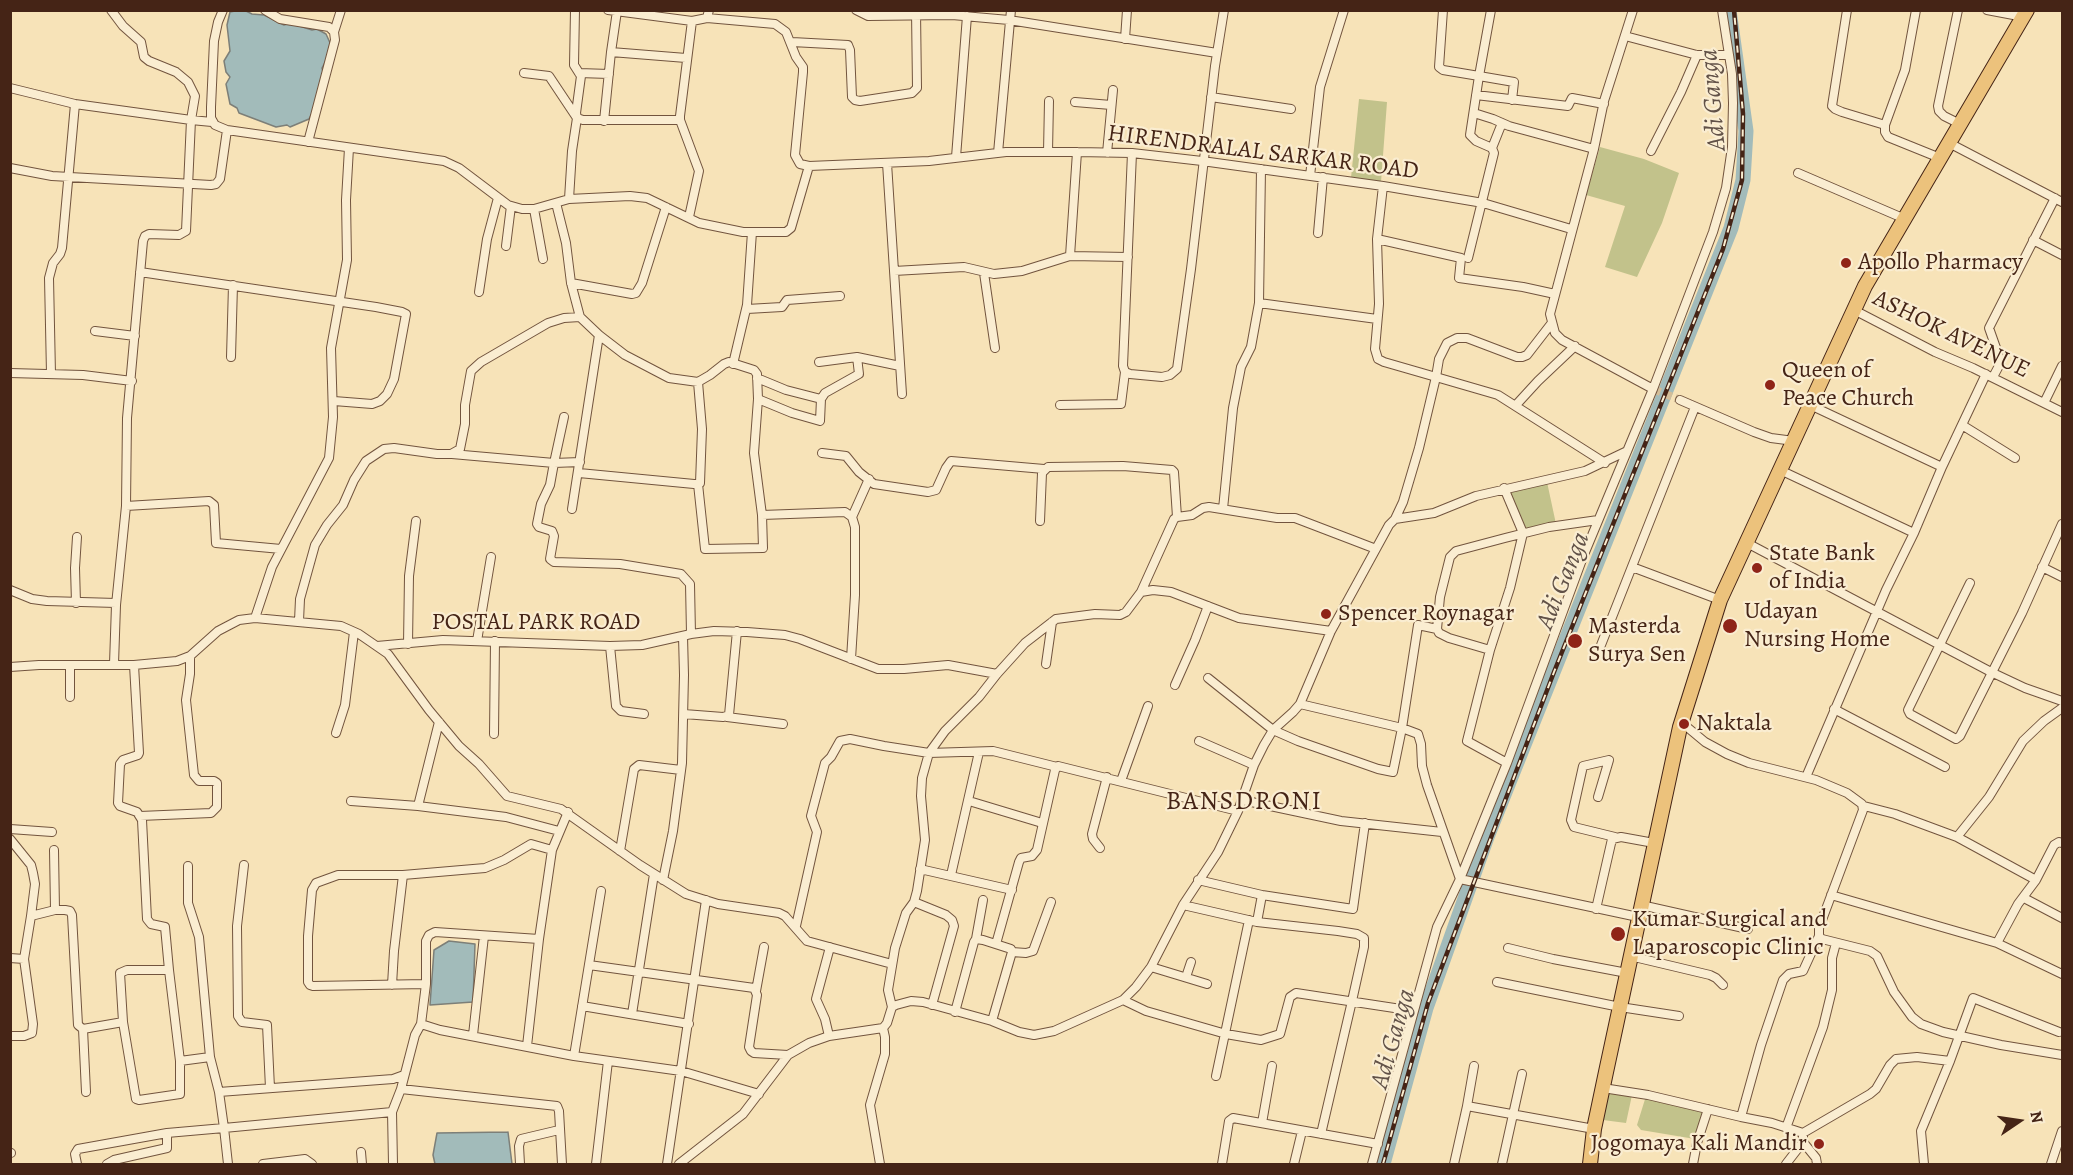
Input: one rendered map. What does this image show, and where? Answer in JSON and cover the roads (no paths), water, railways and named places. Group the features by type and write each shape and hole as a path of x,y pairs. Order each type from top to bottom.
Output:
{"main road":[{"path":"1590,1164 1594,1130 1681,722 1720,600 1865,286 2026,14"}],"street":[{"path":"111,10 117,20 141,42 144,57 176,72 188,82 195,96 191,120 186,231 179,235 145,236 142,242 132,381 127,418 126,506 116,603 114,664"},
{"path":"213,122 211,107 214,41 223,10"},
{"path":"265,10 280,19 329,27 334,32"},
{"path":"308,142 335,40 334,32 340,10"},
{"path":"569,199 572,151 581,82 574,65 575,10"},
{"path":"856,10 868,16 957,13 1217,53"},
{"path":"998,153 1011,10"},
{"path":"1125,39 1127,10"},
{"path":"1125,372 1162,377 1170,375 1177,369 1191,269 1202,161 1224,10"},
{"path":"1310,176 1320,87 1344,10"},
{"path":"1443,10 1440,69 1514,82 1512,99"},
{"path":"1491,10 1470,135 1476,141 1492,148"},
{"path":"1633,10 1604,104 1550,314 1555,333 1562,340 1653,389"},
{"path":"1372,1164 1437,927 1460,879 1507,763 1598,520 1653,389 1713,232 1726,188 1732,147 1732,74 1727,55 1722,10"},
{"path":"1847,10 1832,106 1842,112 1885,125"},
{"path":"1916,10 1905,70 1885,125 1888,137 1940,158"},
{"path":"1958,10 1938,106 1944,116 1960,124"},
{"path":"1987,10 2026,14"},
{"path":"10,88 75,104 213,122 227,130 444,161 459,168 511,206 534,209 569,199 630,196 647,198 699,223 752,232 789,231 809,166 800,164 795,155 803,72 786,32 774,24 708,14 692,21 613,11 604,121"},
{"path":"792,42 848,45 852,97 855,99 860,101 912,93 917,88 916,13"},
{"path":"956,157 967,16"},
{"path":"689,217 699,171 680,120 692,21"},
{"path":"1625,36 1697,55 1727,55"},
{"path":"611,52 686,58"},
{"path":"1651,151 1697,55"},
{"path":"524,73 549,76 578,118 583,120 680,120"},
{"path":"579,73 609,74"},
{"path":"1107,153 1113,90"},
{"path":"1476,95 1568,106 1572,98 1604,104"},
{"path":"1211,97 1291,109"},
{"path":"1048,152 1049,101"},
{"path":"1075,102 1111,105"},
{"path":"51,374 49,278 53,263 60,255 62,248 75,104"},
{"path":"1474,113 1594,149"},
{"path":"1468,258 1494,153 1492,148 1502,123"},
{"path":"10,168 69,177 211,185 216,184 220,179 227,130"},
{"path":"1806,777 1876,612 1942,467 1962,425 1990,376 2001,362 1989,328 2033,240 2059,200 1949,142"},
{"path":"255,618 272,567 329,458 334,401 332,348 347,260 345,227 349,148"},
{"path":"1070,256 1077,152"},
{"name":"HIRENDRALAL SARKAR ROAD","path":"809,166 929,161 998,153 1132,153 1383,186 1481,203 1571,229"},
{"path":"1060,405 1120,404 1125,372 1123,366 1132,153"},
{"path":"887,163 902,394"},
{"path":"1224,509 1233,408 1241,367 1251,347 1258,303 1261,169"},
{"path":"1798,173 1905,219"},
{"path":"1318,233 1323,177"},
{"path":"1383,186 1377,239 1379,304 1375,349 1378,358 1384,362 1485,390 1516,405 1605,463"},
{"path":"478,292 487,239 498,198"},
{"path":"556,203 568,253 571,283 580,317 599,335 625,356 669,378 698,382 723,364 733,364 754,370 757,378 758,399 754,453 762,515 763,548 705,549 698,484 701,481 702,429 698,382"},
{"path":"506,246 511,206"},
{"path":"571,283 636,293 642,283 666,207"},
{"path":"534,209 543,259"},
{"path":"733,364 747,309 752,232"},
{"path":"1377,239 1461,258 1459,278 1556,294"},
{"path":"2033,240 2062,255"},
{"path":"894,271 964,267 994,274 1022,271 1070,256 1128,258"},
{"path":"140,272 406,314 394,379 387,394 380,401 372,404 334,401"},
{"path":"984,273 995,348"},
{"path":"231,357 233,285"},
{"path":"747,309 782,307 787,300 840,297"},
{"path":"1258,303 1377,319"},
{"name":"ASHOK AVENUE","path":"1854,310 1935,352 2062,412"},
{"path":"451,454 459,449 465,424 465,405 471,371 480,362 548,323 564,318 580,317"},
{"path":"892,1007 911,1001 932,1005 1034,1035 1043,1034 1123,1000 1136,987 1151,967 1198,880 1218,852 1238,811 1254,765 1273,730 1300,704 1331,631 1389,525 1395,519 1403,502 1416,459 1439,359 1447,343 1457,338 1467,338 1522,357 1527,355 1551,324"},
{"path":"95,331 135,336"},
{"path":"572,509 599,335"},
{"path":"1516,405 1575,346"},
{"path":"819,362 858,357 900,366"},
{"path":"758,399 792,413 820,421 821,399 825,393 859,374 858,357"},
{"path":"2044,403 2062,366"},
{"path":"10,373 83,375 132,381"},
{"path":"757,378 786,390 821,399"},
{"path":"1680,400 1754,432 1772,438 1794,441"},
{"path":"1810,405 1942,467"},
{"path":"1601,645 1695,407"},
{"path":"564,417 550,485 541,504 537,524 553,533 551,561 620,564 681,574 690,584 681,770 663,880"},
{"path":"1962,425 2015,458"},
{"path":"299,621 300,599 315,545 343,505 354,480 366,461 384,449 394,448 437,454 554,463 580,462"},
{"path":"1395,519 1434,513 1476,496 1504,488 1585,471 1627,451"},
{"path":"679,1164 743,1114 788,1055 829,1035 883,1028 887,1023 892,1007 888,990 895,948 906,913 914,902 925,840 921,796 922,778 929,753 945,731 979,697 1025,643 1052,622 1065,617 1120,615 1126,612 1141,592 1163,540 1177,516 1172,470 1123,466 1048,467 1044,469 951,461 936,489 928,492 874,484 846,456 822,453"},
{"path":"1040,521 1044,469"},
{"path":"1780,470 1914,532"},
{"path":"579,473 698,484"},
{"path":"851,659 855,596 855,527 852,516 869,479"},
{"path":"1504,488 1523,533 1467,741 1507,763"},
{"path":"126,506 209,501 214,505 216,543 281,549"},
{"path":"1177,516 1192,515 1209,507 1277,518 1295,518 1376,549"},
{"path":"762,515 845,512 852,516"},
{"path":"1490,650 1449,638 1439,633 1437,629 1440,597 1450,557 1456,551 1523,533 1598,520"},
{"path":"408,644 410,576 416,521"},
{"path":"1970,584 1908,711 1954,738 1960,736 2022,613 2062,524"},
{"path":"76,603 77,537"},
{"path":"1747,543 1991,672 2025,688 2062,701"},
{"path":"477,641 491,556"},
{"path":"1632,567 1720,600"},
{"path":"2042,567 2062,577"},
{"path":"10,590 32,599 76,603 116,603"},
{"path":"1141,592 1153,590 1171,592 1239,618 1331,631"},
{"path":"1175,685 1196,640 1208,606"},
{"path":"10,667 134,665 177,661 190,656 228,624 255,618 341,626 354,632 393,659 439,722 507,796 545,804 568,812 620,851 686,894 726,905 772,911 785,916 807,941 892,964"},
{"path":"1046,664 1052,622"},
{"path":"1208,678 1273,730 1378,769 1393,772 1418,625 1437,629"},
{"path":"336,733 345,705 354,632"},
{"path":"726,717 729,715 737,632"},
{"name":"POSTAL PARK ROAD","path":"376,646 443,640 610,646 642,645 687,635 737,632 785,635 837,652 878,669 948,665 997,674"},
{"path":"494,734 495,641"},
{"path":"610,646 615,706 621,711 644,714"},
{"path":"134,665 139,753 121,762 118,796 120,806 132,809 140,816 211,813 217,807 217,783 199,781 194,775 186,700 190,656"},
{"path":"70,665 70,697"},
{"path":"1300,704 1402,728 1412,731 1420,738 1422,766 1460,879"},
{"path":"1121,781 1148,706"},
{"path":"1957,837 1989,797 2023,741 2062,708"},
{"path":"1834,709 1945,767"},
{"path":"684,714 783,724"},
{"path":"418,806 439,722"},
{"path":"1681,722 1705,742 1727,754 1749,763 1806,777 1856,798 1864,806 1895,814 1957,837 2036,880"},
{"path":"796,926 818,832 811,816 825,763 840,741 850,739 929,753 993,751 1057,767 1064,766 1238,811"},
{"path":"1199,741 1254,765"},
{"path":"951,875 979,752"},
{"path":"1598,797 1609,760 1583,766 1571,820 1574,827 1654,843"},
{"path":"620,851 634,769 639,765 681,770"},
{"path":"996,944 1021,858 1032,856 1037,850 1057,767"},
{"path":"1100,848 1092,834 1107,777"},
{"path":"1242,800 1341,821 1443,832"},
{"path":"351,801 418,806 506,818 559,831"},
{"path":"969,801 1042,823"},
{"path":"1741,1117 1761,1045 1783,980 1789,974 1803,971 1819,936 1819,928 1864,806"},
{"path":"527,1046 552,850 568,812"},
{"path":"140,816 147,919 151,924 165,927 170,970 180,1061 180,1094 139,1100 136,1099 123,1022 120,973 127,970 170,970"},
{"path":"1198,880 1262,896 1353,909 1365,823"},
{"path":"10,829 52,832"},
{"path":"1596,909 1610,842 1615,837"},
{"path":"10,839 31,865 35,884 24,958 33,1024 32,1033 24,1036 10,1036"},
{"path":"1997,943 2012,913 2036,880 2054,845 2062,843"},
{"path":"426,984 310,985 308,982 308,936 312,890 316,883 338,876 403,875 485,868 531,844 552,850"},
{"path":"54,850 55,910"},
{"path":"244,865 237,926 238,1016 242,1022 267,1025 270,1088"},
{"path":"188,866 188,903 199,937 210,1057 219,1092 228,1164"},
{"path":"920,869 1012,891"},
{"path":"632,1014 654,874"},
{"path":"392,985 403,875"},
{"path":"1460,879 1596,909 1640,911 1748,929"},
{"path":"574,1056 601,891"},
{"path":"1216,1076 1253,921 1262,896"},
{"path":"1831,896 1997,943 2062,974"},
{"path":"2024,898 2062,918"},
{"path":"667,1164 706,900"},
{"path":"956,1012 976,939 983,900"},
{"path":"914,902 946,915 952,920 954,926 932,1005"},
{"path":"976,939 1011,949 1012,952 1033,951 1051,902"},
{"path":"1183,905 1253,921 1361,935 1364,938 1364,947 1321,1134"},
{"path":"31,916 55,910 70,911 72,915 78,1025 83,1029 123,1022"},
{"path":"393,1164 392,1112 401,1089 415,1035 421,1024 426,984 426,941 429,935 435,932 539,939"},
{"path":"473,1035 484,936"},
{"path":"1819,936 1822,939 1870,951 1877,956 1894,992 1912,1017 1930,1028 1960,1036 2062,1055"},
{"path":"1786,1128 1823,1027 1832,990 1832,958 1836,943"},
{"path":"764,947 749,1047 754,1053 788,1055"},
{"path":"829,1035 816,999 830,947"},
{"path":"1508,948 1553,959 1627,972"},
{"path":"992,1021 1012,952"},
{"path":"1630,956 1710,975 1723,985"},
{"path":"10,958 24,958"},
{"path":"1186,977 1191,962"},
{"path":"589,965 754,988 756,991"},
{"path":"1151,967 1207,984"},
{"path":"1497,982 1620,1007 1679,1016"},
{"path":"1123,1000 1146,1011 1226,1034 1261,1041 1278,1036 1290,997 1296,993 1414,1011"},
{"path":"1924,1164 1921,1131 1973,998 2059,1032"},
{"path":"582,1006 689,1024"},
{"path":"421,1024 574,1056 681,1071 759,1094"},
{"path":"880,1164 870,1105 885,1054 883,1028"},
{"path":"83,1029 86,1092"},
{"path":"180,1061 210,1057"},
{"path":"1786,1164 1803,1137 1876,1089 1896,1059 1917,1057 1950,1061"},
{"path":"596,1164 608,1061"},
{"path":"1262,1123 1272,1066"},
{"path":"1455,1164 1474,1066"},
{"path":"1502,1164 1522,1074"},
{"path":"219,1092 393,1079 404,1075"},
{"path":"1603,1088 1648,1095 1772,1123 1803,1137 1816,1158 1816,1164"},
{"path":"401,1089 459,1097 553,1104 559,1111 562,1164"},
{"path":"1467,1106 1594,1130"},
{"path":"1693,1164 1708,1109"},
{"path":"77,1164 75,1154 78,1149 167,1133 392,1112"},
{"path":"1222,1164 1229,1121 1233,1118 1378,1144"},
{"path":"520,1164 521,1139 560,1130"},
{"path":"1294,1164 1302,1131"},
{"path":"2051,1164 2062,1131"},
{"path":"108,1164 114,1160 167,1148 167,1133"},
{"path":"361,1152 362,1164"},
{"path":"263,1164 305,1159 312,1164"}],"water":[{"path":"230,12 264,15 284,25 290,23 312,30 317,29 326,34 331,45 322,68 324,76 316,107 309,119 290,127 287,125 276,127 239,113 237,108 230,104 226,84 230,77 226,72 224,61 230,51 227,25"},
{"path":"449,941 475,944 473,1002 430,1005 434,950"},
{"path":"508,1132 512,1164 435,1164 433,1155 437,1133"}],"waterway":[{"name":"Adi Ganga","path":"1383,1164 1426,1008 1487,837 1731,228 1743,180 1746,131 1729,10"}],"tunnel":[{"path":"1653,389 1680,400"}],"railway":[{"path":"1383,1164 1428,1003 1554,672 1723,249 1742,180 1743,114 1734,10"}],"place":[{"name":"Apollo Pharmacy","path":"1846,263"},
{"name":"Queen of Peace Church","path":"1770,385"},
{"name":"State Bank of India","path":"1757,568"},
{"name":"Spencer Roynagar","path":"1326,614"},
{"name":"Udayan Nursing Home","path":"1730,626"},
{"name":"Masterda Surya Sen","path":"1575,641"},
{"name":"Naktala","path":"1684,724"},
{"name":"Kumar Surgical and Laparoscopic Clinic","path":"1618,934"},
{"name":"Jogomaya Kali Mandir","path":"1819,1144"}],"district":[{"name":"BANSDRONI","path":"1244,803"}]}
